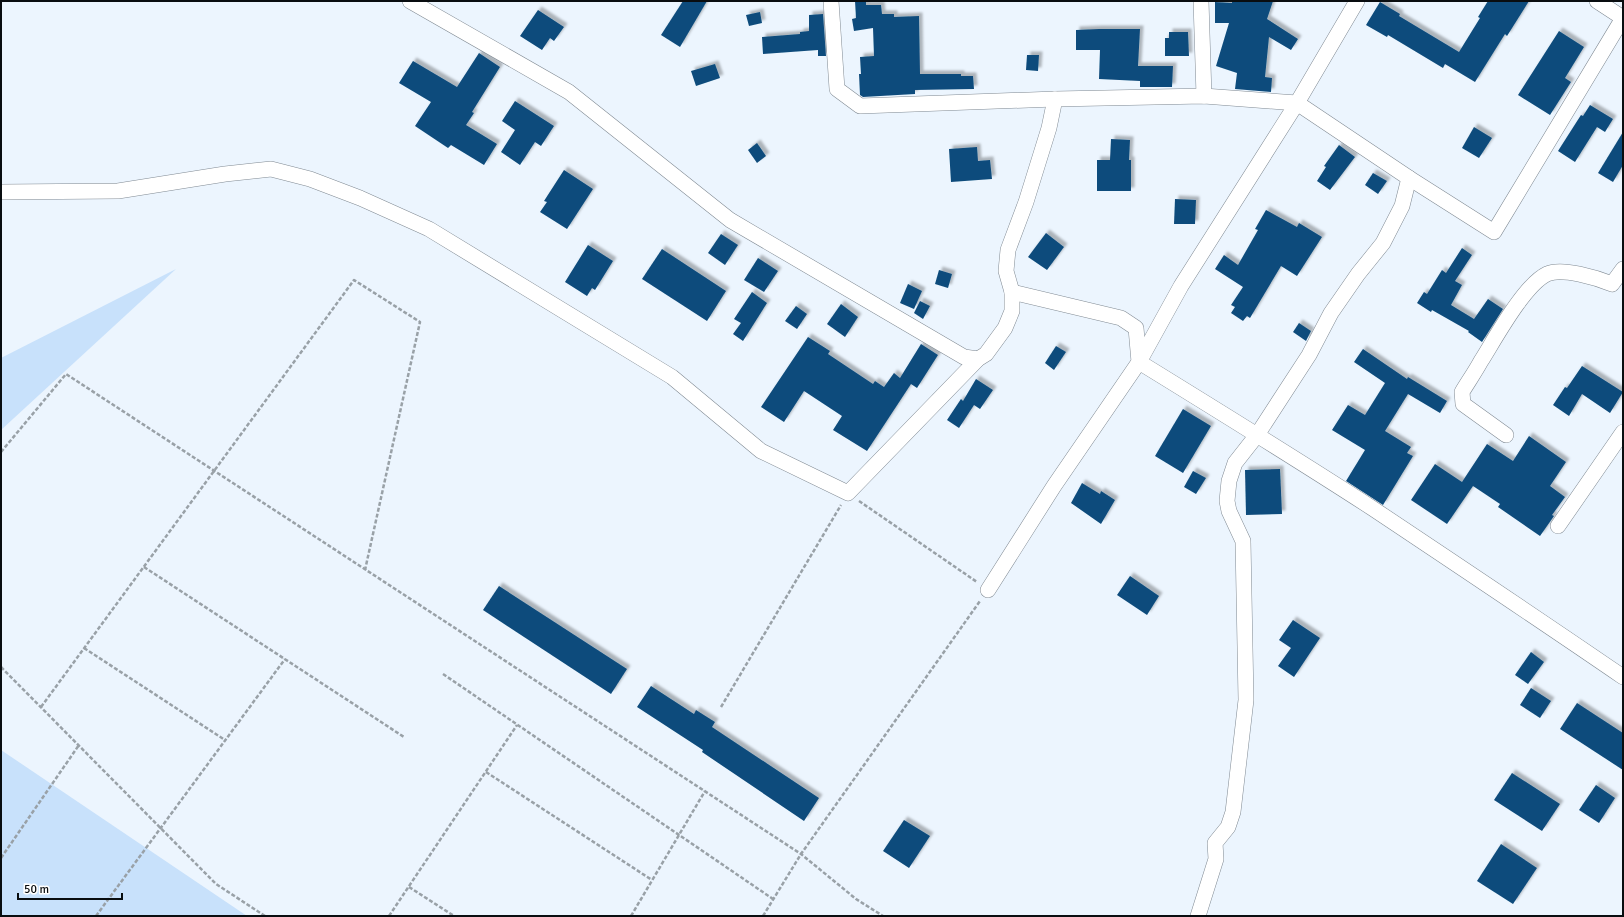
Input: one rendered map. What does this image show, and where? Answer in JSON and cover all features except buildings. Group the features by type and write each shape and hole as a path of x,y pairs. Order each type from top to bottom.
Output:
{"street":[{"path":"410,1 569,92 730,220 964,357 978,359"},
{"path":"832,1 837,89 860,106 1055,99 1204,96 1298,103 1409,178 1494,232 1623,18 1597,1"},
{"path":"1201,1 1204,96"},
{"path":"988,590 1054,486 1139,362 1181,286 1298,103 1357,1"},
{"path":"1,192 118,191 225,174 271,169 310,179 360,198 429,229 672,377 761,451 848,493 978,359 986,354 1005,328 1012,311 1012,292 1006,270 1008,250 1026,202 1049,128 1055,99"},
{"path":"1198,916 1216,859 1214,849 1216,843 1218,838 1228,827 1233,812 1246,700 1243,541 1229,511 1227,501 1229,481 1235,463 1257,435 1309,355 1331,314 1358,274 1383,243 1402,206 1409,178"},
{"path":"1506,436 1462,404 1462,392 1522,299 1539,280 1548,274 1567,272 1599,278 1612,284 1623,269"},
{"path":"1012,292 1121,318 1136,328 1139,362"},
{"path":"1139,362 1372,508 1623,677"},
{"path":"1558,526 1623,432"}],"path":[{"path":"41,707 354,280 420,322 365,570"},
{"path":"1,452 66,374 801,854 856,899 882,916"},
{"path":"720,707 848,493 988,590 801,854 763,916"},
{"path":"144,567 404,737"},
{"path":"84,648 225,740"},
{"path":"96,916 285,659"},
{"path":"1,667 216,884 265,916"},
{"path":"442,674 774,899"},
{"path":"389,916 517,725"},
{"path":"1,858 78,745"},
{"path":"486,772 652,880"},
{"path":"631,916 705,791"},
{"path":"409,887 454,916"}],"shaded area":[{"path":"176,269 1,430 1,358"},
{"path":"1,750 247,916 1,916"}]}
